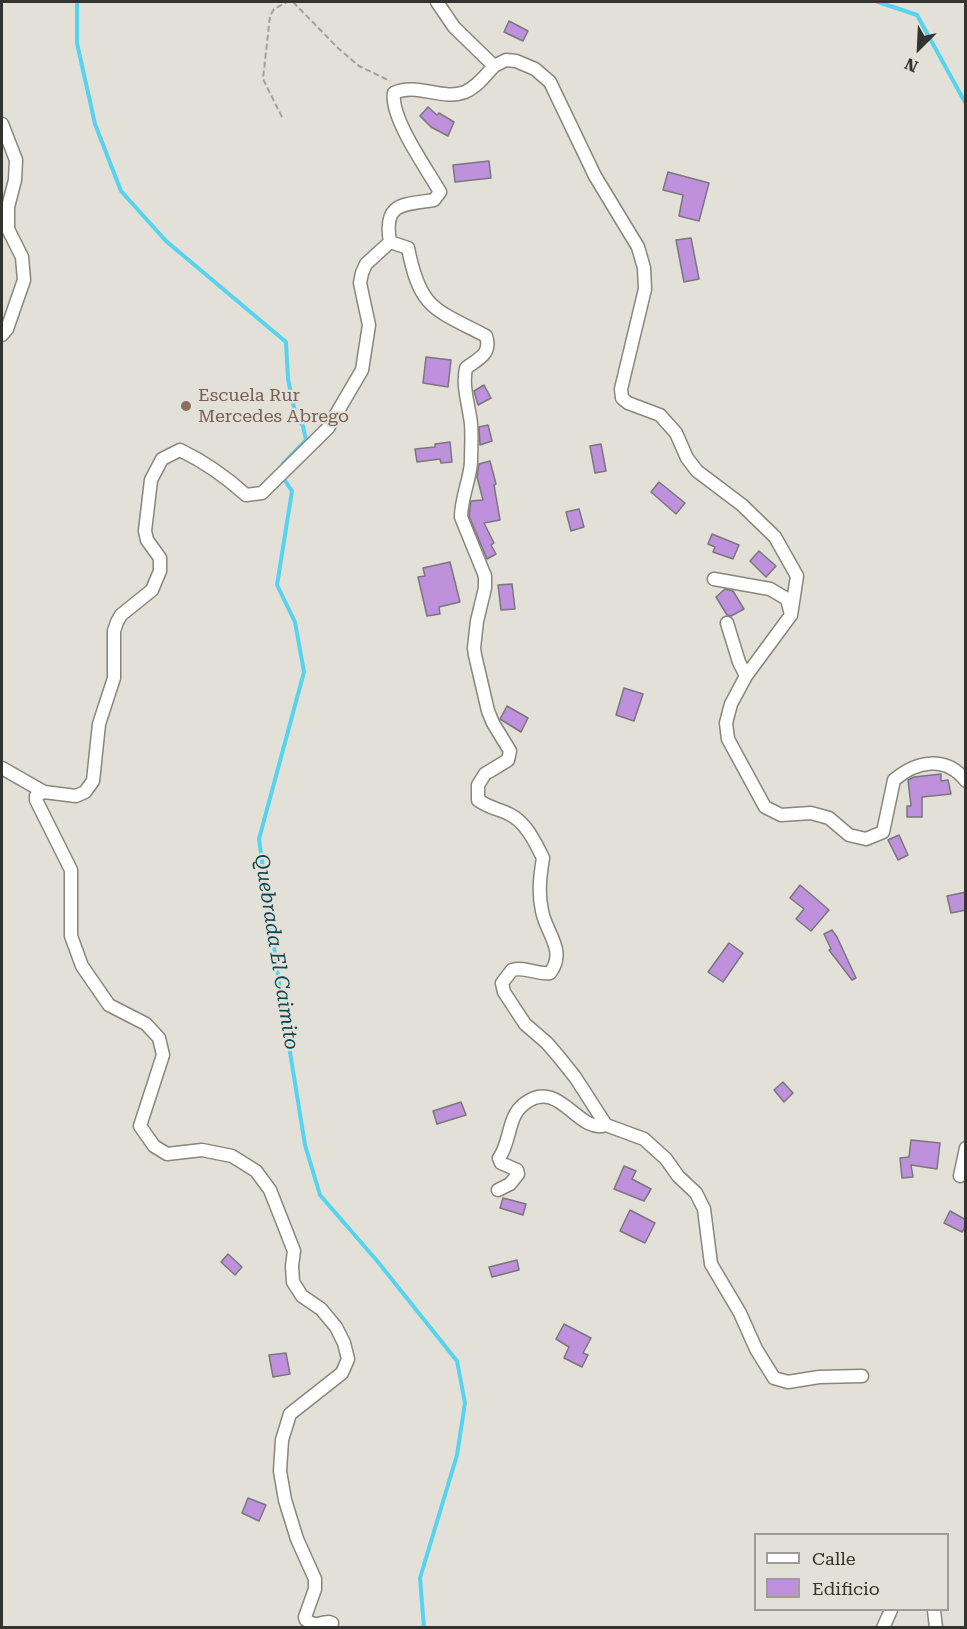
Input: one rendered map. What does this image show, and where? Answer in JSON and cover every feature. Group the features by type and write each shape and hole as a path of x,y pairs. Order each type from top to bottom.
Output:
{"street":[{"path":"437,2 454,27 494,66"},
{"path":"390,242 388,224 392,212 397,207 412,202 434,200 440,192 412,145 395,109 394,93 402,90 446,96 465,92 477,85 494,66 506,60 516,61 535,69 550,82 595,176 638,248 644,268 645,289 621,389 622,398 628,403 660,416 676,433 687,458 697,471 742,505 775,537 797,576 791,615 746,676 731,704 726,723 728,739 765,807 781,815 811,813 829,818 849,835 866,839 883,832 894,780 913,767 926,763 943,764 959,772 966,781"},
{"path":"2,124 16,160 15,180 8,207 8,229 22,257 24,280 7,329 2,335"},
{"path":"2,768 44,792 76,796 85,792 93,781 99,724 114,678 114,631 117,622 121,615 152,590 160,571 160,558 147,540 145,531 152,480 162,459 180,450 201,460 225,476 246,495 262,494 328,428 362,370 369,326 360,283 362,273 366,264 390,242"},
{"path":"390,242 408,248 419,290 436,310 445,317 486,336 488,342 488,349 484,356 466,369 464,379 471,425 471,463 461,507 461,517 485,576 485,588 477,621 475,655 488,711 510,751 508,760 485,774 478,785 478,800 489,808 508,813 522,822 543,858 539,882 542,912 555,942 557,958 555,967 550,973 541,974 519,968 512,970 502,983 504,992 525,1024 547,1043 575,1077 606,1125 644,1139 666,1159 678,1176 696,1193 704,1209 711,1264 774,1378 788,1382 819,1377 862,1376"},
{"path":"714,579 770,589 787,599 791,615"},
{"path":"728,622 739,662 746,676"},
{"path":"44,792 36,796 36,800 71,870 71,936 82,966 109,1005 146,1024 159,1038 163,1055 140,1126 154,1146 167,1154 202,1150 232,1156 256,1171 270,1190 294,1251 293,1282 302,1296 321,1309 336,1327 344,1343 348,1359 342,1373 290,1414 282,1440 280,1471 297,1539 315,1579 315,1589 306,1611 306,1620 314,1625 332,1623 330,1628"},
{"path":"498,1190 510,1184 518,1174 517,1170 501,1163 499,1158 506,1148 508,1130 522,1105 540,1097 551,1098 561,1101 588,1124 599,1128 606,1125"},
{"path":"960,1176 966,1148"},
{"path":"883,1628 891,1611"},
{"path":"934,1611 936,1628"}],"path":[{"path":"282,117 263,79 270,16 274,9 287,2"},
{"path":"293,2 359,66 381,75 402,90"}],"building":[{"path":"509,21 528,31 523,41 504,32"},
{"path":"428,107 437,115 439,113 454,122 448,136 431,127 420,116"},
{"path":"489,161 491,178 455,182 453,165"},
{"path":"668,172 709,183 699,221 679,216 683,195 663,190"},
{"path":"691,238 699,279 684,282 676,240"},
{"path":"426,357 451,360 448,387 423,383"},
{"path":"484,385 491,398 478,405 474,391"},
{"path":"488,425 492,441 480,445 479,427"},
{"path":"450,442 452,462 441,463 440,459 417,462 415,449 435,447 435,444"},
{"path":"601,444 606,471 595,473 590,446"},
{"path":"490,461 496,484 494,485 500,520 484,523 494,543 491,545 496,554 487,559 469,516 471,501 483,500 477,477 479,464"},
{"path":"659,482 685,503 676,514 651,492"},
{"path":"579,509 584,527 571,531 566,512"},
{"path":"712,534 739,545 733,559 713,552 715,547 708,544"},
{"path":"759,551 776,566 766,577 750,561"},
{"path":"450,562 460,602 439,607 440,614 427,616 418,577 425,576 423,568"},
{"path":"512,584 515,609 501,610 498,585"},
{"path":"725,589 733,591 744,609 731,616 727,615 716,597"},
{"path":"624,688 643,694 634,721 616,715"},
{"path":"507,706 528,718 521,732 500,719"},
{"path":"941,774 941,781 948,780 951,794 922,797 922,817 907,817 907,806 911,806 908,780 914,777"},
{"path":"899,835 908,855 898,860 888,840"},
{"path":"800,885 829,910 811,931 796,919 804,909 790,898"},
{"path":"966,892 966,910 951,913 947,896"},
{"path":"832,930 856,978 852,980 829,950 831,949 824,934"},
{"path":"729,943 743,953 723,982 708,972"},
{"path":"783,1082 793,1093 784,1102 774,1090"},
{"path":"461,1102 466,1115 437,1124 433,1111"},
{"path":"911,1140 940,1143 937,1169 911,1165 913,1177 902,1178 900,1158 909,1157"},
{"path":"624,1166 636,1171 632,1179 651,1189 644,1201 614,1189"},
{"path":"503,1198 526,1204 523,1215 500,1208"},
{"path":"630,1210 655,1223 645,1243 620,1231"},
{"path":"950,1211 966,1220 966,1226 962,1232 944,1223"},
{"path":"228,1254 242,1267 235,1275 221,1262"},
{"path":"517,1260 519,1270 492,1277 489,1267"},
{"path":"564,1324 591,1338 583,1353 588,1355 582,1367 564,1358 569,1347 556,1339"},
{"path":"286,1353 290,1374 273,1377 269,1355"},
{"path":"248,1498 266,1505 259,1521 242,1513"}],"waterway":[{"name":"Quebrada El Caimito","path":"77,2 77,43 95,124 121,191 166,241 286,342 288,379 296,417 303,426 306,440 283,464"},
{"path":"878,2 917,15 966,104"},
{"name":"Quebrada El Caimito","path":"282,476 292,491 277,585 295,622 304,672 259,839 305,1145 320,1195 378,1262 457,1361 465,1403 457,1455 420,1578 424,1628"}],"place":[{"name":"Escuela Rur Mercedes Abrego","path":"186,406"}]}
